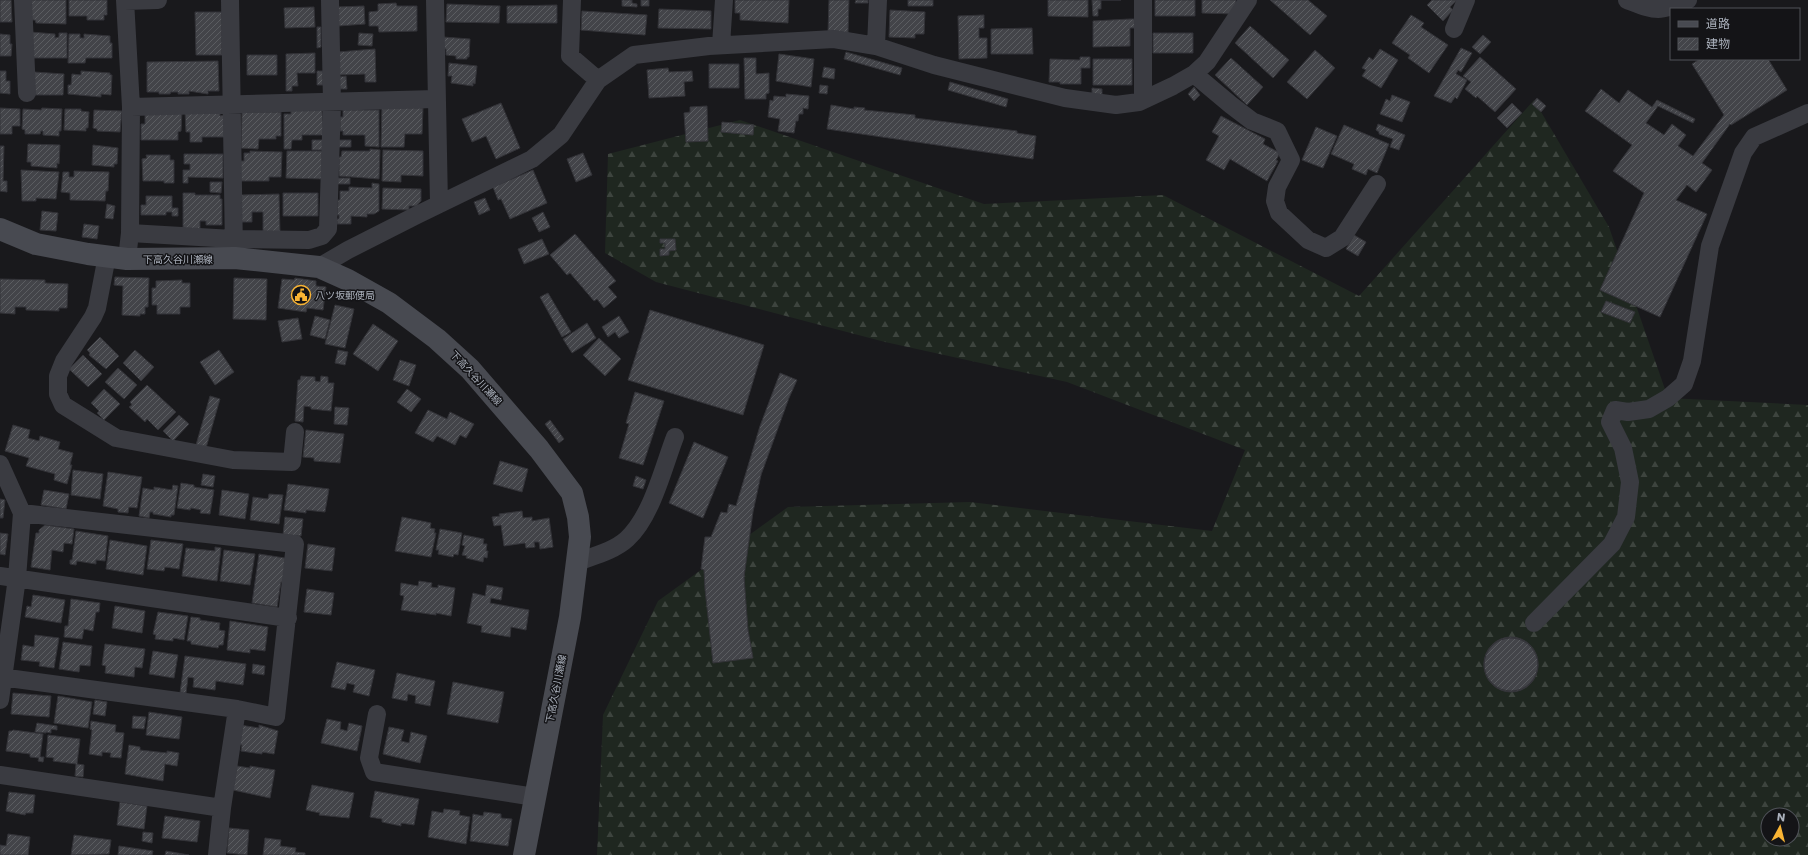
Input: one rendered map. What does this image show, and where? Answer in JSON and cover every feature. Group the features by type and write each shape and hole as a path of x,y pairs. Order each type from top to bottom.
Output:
{"main road":[{"name":"下高久谷川瀬線","path":"0,229 36,244 117,258 234,248 319,267 348,280 389,303 437,339 470,369 539,449 572,494 578,517 580,537 568,625 524,855"}],"street":[{"path":"24,0 27,93"},
{"path":"158,0 126,0 131,107 130,233 117,258 93,317 64,361 58,376 58,394 63,405 116,438 233,460 292,462 295,432"},
{"path":"230,0 234,248"},
{"path":"130,233 234,248 309,240 322,236 328,229 332,102 330,0"},
{"path":"435,0 439,204"},
{"path":"572,0 570,56 598,80"},
{"path":"720,45 724,0"},
{"path":"876,46 878,0"},
{"path":"1143,0 1144,100"},
{"path":"319,267 348,250 532,159 562,135 598,80 634,54 720,45 834,39 876,46 934,65 1065,98 1116,105 1139,102 1194,74 1207,62 1248,0"},
{"path":"1454,29 1466,0"},
{"path":"1627,0 1655,10 1671,7 1688,0"},
{"path":"1194,74 1252,121 1277,131 1291,160 1277,187 1275,201 1279,213 1308,240 1326,248 1342,238 1377,184"},
{"path":"131,107 232,103 436,99"},
{"path":"1534,623 1612,544 1626,517 1630,482 1623,448 1610,422 1615,410 1628,412 1649,409 1668,398 1684,384 1692,361 1710,246 1743,153 1754,137 1808,113"},
{"path":"577,562 611,549 627,539 641,521 652,498 675,437"},
{"path":"0,700 8,577 22,513 1,466"},
{"path":"2,677 237,709 276,717 295,544 22,513"},
{"path":"8,577 288,618"},
{"path":"217,855 222,808 237,709"},
{"path":"377,714 369,758 374,772 535,797"},
{"path":"0,774 222,808"}],"green space":[{"path":"1534,100 1609,227 1668,398 1808,405 1808,855 597,855 603,715 658,601 788,507 970,502 1212,531 1245,450 1067,382 885,342 656,282 605,253 608,154 740,120 984,204 1163,195 1359,296"}],"building":[{"path":"0,0 11,0 12,22 0,22"},
{"path":"28,0 66,0 66,24 36,23 35,20 27,20"},
{"path":"69,0 107,0 107,15 104,15 104,20 87,20 87,16 69,16"},
{"path":"622,0 632,0 632,3 637,4 637,7 622,6"},
{"path":"641,0 649,0 649,6 641,6"},
{"path":"735,0 789,0 788,23 740,20 740,13 735,13"},
{"path":"829,0 849,0 848,33 828,32"},
{"path":"856,0 868,0 868,3 855,3"},
{"path":"908,0 933,0 933,6 908,6"},
{"path":"1048,0 1088,0 1088,17 1048,16"},
{"path":"1092,0 1101,0 1101,9 1098,9 1098,16 1093,16"},
{"path":"1155,0 1195,0 1195,16 1155,16"},
{"path":"1202,0 1236,0 1236,14 1202,13"},
{"path":"1270,0 1308,0 1327,16 1310,35"},
{"path":"1432,0 1457,0 1450,7 1453,10 1443,21 1427,5"},
{"path":"396,3 397,6 417,6 417,31 379,32 378,26 369,26 369,12 378,11 378,4"},
{"path":"447,4 500,6 499,23 446,22"},
{"path":"557,5 557,23 507,23 507,6"},
{"path":"364,6 365,24 338,26 337,7"},
{"path":"314,7 315,27 285,28 284,8"},
{"path":"659,9 711,11 711,29 658,28"},
{"path":"890,10 925,12 924,34 915,34 915,38 889,37"},
{"path":"582,11 647,15 645,35 581,30"},
{"path":"195,12 222,12 222,55 196,55"},
{"path":"984,15 984,28 979,28 979,38 987,38 987,58 959,59 958,16"},
{"path":"1411,15 1424,23 1421,27 1448,45 1429,73 1408,58 1410,55 1392,43"},
{"path":"1135,19 1135,28 1130,28 1130,46 1093,47 1093,21"},
{"path":"1250,26 1289,60 1273,78 1235,43"},
{"path":"317,27 321,27 321,47 317,48"},
{"path":"1032,28 1033,54 991,54 991,29"},
{"path":"30,32 55,34 55,38 59,37 59,33 67,33 67,58 27,58"},
{"path":"359,33 373,34 372,46 358,45"},
{"path":"1153,33 1193,33 1193,53 1153,53"},
{"path":"0,34 10,35 10,44 12,44 11,56 0,56"},
{"path":"69,34 80,34 80,38 84,38 84,34 110,36 110,43 112,43 112,58 86,58 85,63 68,63"},
{"path":"1483,35 1491,42 1480,54 1472,47"},
{"path":"443,37 470,39 469,57 467,57 467,59 456,59 456,56 446,55 446,49 443,49"},
{"path":"1461,48 1472,53 1461,72 1458,70 1456,74 1467,80 1457,99 1455,97 1451,103 1434,96"},
{"path":"375,49 376,82 365,82 365,74 339,75 338,52"},
{"path":"1380,49 1398,60 1381,88 1362,76 1366,70 1362,68 1369,57 1373,60"},
{"path":"1315,50 1335,68 1307,99 1287,82"},
{"path":"846,52 902,68 900,75 844,59"},
{"path":"315,53 315,73 297,73 298,86 292,86 292,91 286,91 286,54"},
{"path":"779,54 814,59 811,87 776,81"},
{"path":"247,55 277,55 277,75 247,75"},
{"path":"1080,57 1090,57 1090,68 1081,68 1081,84 1060,84 1060,82 1049,82 1050,59 1080,60"},
{"path":"1480,57 1516,89 1495,112 1477,96 1476,98 1465,89 1471,82 1463,76"},
{"path":"744,58 756,58 756,74 769,73 769,93 766,94 766,99 745,99"},
{"path":"1231,58 1263,87 1247,105 1215,75"},
{"path":"1093,59 1132,59 1132,85 1093,85"},
{"path":"1698,60 1769,60 1787,90 1731,125 1730,124 1702,163 1712,170 1696,192 1687,185 1676,200 1707,214 1660,317 1600,290 1644,193 1613,171 1632,145 1585,111 1601,89 1619,103 1628,90 1652,107 1657,100 1695,119 1693,123 1658,106 1646,123 1664,135 1672,124 1686,135 1678,146 1693,156 1724,115 1692,64"},
{"path":"218,61 219,91 208,91 208,94 189,91 189,94 178,94 178,92 159,94 159,92 147,92 147,62"},
{"path":"449,63 477,66 475,84 473,83 473,86 451,83 452,76 448,76"},
{"path":"709,64 739,64 739,88 709,88"},
{"path":"824,67 835,69 834,79 822,77"},
{"path":"668,68 669,72 692,71 693,81 684,82 685,96 649,98 647,70"},
{"path":"0,71 6,71 6,81 10,81 10,94 0,93"},
{"path":"81,71 110,73 110,75 112,75 111,95 101,94 101,97 68,94 68,85 71,85 72,74 81,75"},
{"path":"317,71 323,71 323,85 317,85"},
{"path":"34,72 64,74 63,95 32,95"},
{"path":"346,76 347,89 339,89 339,77"},
{"path":"950,82 1008,99 1006,107 948,90"},
{"path":"820,85 828,86 827,94 819,93"},
{"path":"1194,87 1200,95 1194,101 1188,94"},
{"path":"1092,88 1102,89 1102,100 1092,100"},
{"path":"786,94 809,96 808,109 803,108 803,114 799,114 794,133 778,131 780,119 768,117 770,100 773,101 774,96 786,97"},
{"path":"1392,95 1410,102 1402,122 1380,114 1386,99 1390,101"},
{"path":"1537,98 1546,106 1541,112 1532,104"},
{"path":"501,103 520,148 496,159 486,136 472,142 462,119"},
{"path":"1512,103 1522,113 1507,128 1497,118"},
{"path":"831,105 854,109 854,107 865,108 864,110 915,115 915,118 1017,131 1017,133 1036,136 1033,159 827,129"},
{"path":"707,106 708,141 686,142 684,113 690,112 690,107"},
{"path":"382,107 423,108 422,134 405,134 404,147 381,147"},
{"path":"0,108 20,109 20,126 12,126 12,134 0,134"},
{"path":"42,108 62,109 61,131 59,131 59,136 43,135 43,131 41,131 40,134 25,134 25,130 22,129 23,109 41,110"},
{"path":"291,108 322,110 324,135 302,135 302,140 292,140 291,149 284,149 284,114 291,114"},
{"path":"65,109 81,109 81,111 89,112 88,128 86,128 86,131 64,130"},
{"path":"94,110 122,111 120,132 97,131 97,129 93,128"},
{"path":"220,110 220,116 224,115 225,137 202,137 202,142 190,142 190,132 186,132 185,111"},
{"path":"343,110 379,110 379,147 365,146 365,135 343,135 343,131 340,131 340,117 343,117"},
{"path":"182,111 181,131 178,132 178,140 141,140 141,124 145,124 145,114"},
{"path":"242,112 281,112 281,136 276,136 276,139 259,139 258,149 241,148"},
{"path":"1221,116 1265,139 1263,144 1280,153 1276,160 1278,161 1267,181 1230,159 1224,170 1206,160 1219,136 1212,132"},
{"path":"722,122 754,125 753,135 721,132"},
{"path":"1378,124 1405,135 1399,150 1390,147 1393,139 1379,134 1376,130"},
{"path":"1344,125 1389,144 1377,173 1368,169 1366,175 1352,169 1354,164 1331,154"},
{"path":"1316,127 1337,136 1323,168 1302,160"},
{"path":"312,140 323,140 323,150 312,150"},
{"path":"338,140 351,140 351,147 338,147"},
{"path":"28,144 60,145 59,164 57,163 57,168 31,166 31,162 27,162"},
{"path":"93,145 118,148 117,164 114,164 114,167 92,165"},
{"path":"0,146 4,146 3,181 7,181 7,192 0,191"},
{"path":"370,149 380,150 379,179 339,176 339,157 341,157 342,151 370,151"},
{"path":"383,150 423,151 423,176 401,175 401,182 382,181"},
{"path":"250,151 282,152 281,177 269,177 269,181 240,181 240,161 244,161 244,153 250,153"},
{"path":"287,151 322,151 323,179 286,178"},
{"path":"583,153 592,175 576,182 567,159"},
{"path":"184,154 223,154 223,178 188,177 188,183 183,183 183,170 190,170 190,164 184,164"},
{"path":"146,155 170,155 170,160 174,160 174,183 164,183 164,181 143,181 142,159 147,158"},
{"path":"21,170 59,172 56,199 36,198 36,201 22,201"},
{"path":"533,170 547,203 510,219 501,199 498,200 493,187"},
{"path":"74,171 109,172 108,191 106,191 105,201 70,200 70,193 61,192 63,172 69,172 69,177 74,177"},
{"path":"337,178 350,178 350,184 337,184"},
{"path":"210,182 222,182 221,193 210,192"},
{"path":"372,183 379,184 379,211 374,214 367,214 367,217 351,216 351,224 337,224 337,219 339,219 339,215 337,215 340,191 349,191 349,187 372,188"},
{"path":"383,188 421,189 421,201 416,206 409,206 409,210 382,209"},
{"path":"183,193 195,193 195,195 220,195 220,199 222,199 222,225 206,225 206,221 200,221 200,233 183,233"},
{"path":"283,193 318,193 318,216 283,216"},
{"path":"279,194 280,232 263,232 263,212 252,212 252,222 237,222 241,195"},
{"path":"146,196 172,196 172,208 178,208 178,216 172,216 172,212 166,212 166,215 141,215 141,205 146,205"},
{"path":"485,198 490,210 479,215 474,202"},
{"path":"107,204 115,206 113,219 105,218"},
{"path":"42,211 58,213 56,231 40,230"},
{"path":"543,212 550,227 539,232 532,218"},
{"path":"84,224 99,226 97,239 82,237"},
{"path":"575,234 616,281 608,287 617,297 604,308 597,299 594,301 570,273 567,275 550,255"},
{"path":"1354,235 1366,242 1358,256 1346,249"},
{"path":"542,239 549,254 524,264 518,249"},
{"path":"660,239 675,239 676,250 669,251 669,255 660,256 660,249 665,249 665,243 660,243"},
{"path":"115,277 149,278 148,307 145,307 145,314 140,314 140,316 122,315 123,286 114,285"},
{"path":"234,278 267,279 266,320 233,319"},
{"path":"295,278 316,281 316,286 326,287 323,310 307,308 306,312 278,308 282,279 294,280"},
{"path":"0,279 45,280 45,283 68,284 67,308 59,308 59,311 26,310 26,307 15,307 15,314 0,313"},
{"path":"182,280 182,283 190,283 190,307 180,307 180,314 157,314 157,305 152,305 152,288 156,288 156,281"},
{"path":"548,293 571,332 562,337 540,297"},
{"path":"1606,301 1635,312 1630,323 1601,312"},
{"path":"335,305 354,309 345,348 325,344"},
{"path":"650,310 764,345 743,415 628,380"},
{"path":"315,316 330,320 325,339 310,335"},
{"path":"619,316 629,332 619,338 615,332 608,337 602,327"},
{"path":"298,318 302,339 282,342 278,321"},
{"path":"587,323 596,338 572,353 563,339"},
{"path":"373,324 398,341 378,371 353,354"},
{"path":"100,337 119,356 106,369 89,355 90,353 87,350"},
{"path":"599,338 621,359 605,376 583,355"},
{"path":"135,350 154,367 141,381 123,363"},
{"path":"219,350 234,372 215,385 200,362"},
{"path":"338,350 348,352 345,365 335,363"},
{"path":"83,355 102,374 88,387 69,369"},
{"path":"400,360 416,365 409,386 393,380"},
{"path":"118,368 137,385 124,399 105,382"},
{"path":"780,373 797,380 761,475 753,512 744,577 748,630 753,658 713,663 704,570 701,569 705,537 711,537 721,512 727,513 729,504 736,506 760,426"},
{"path":"301,376 315,377 315,381 320,382 321,376 328,377 328,383 334,383 331,411 311,409 311,407 304,406 303,422 295,421 298,380 300,380"},
{"path":"147,385 176,412 158,430 147,419 145,422 129,407 132,405 130,402"},
{"path":"104,389 120,404 104,420 97,413 99,411 91,403"},
{"path":"407,389 421,399 411,412 397,402"},
{"path":"635,392 664,401 643,465 619,458 629,424 626,423"},
{"path":"210,396 220,399 206,448 196,445"},
{"path":"335,407 349,408 347,425 334,424"},
{"path":"428,410 447,419 450,412 474,424 466,438 460,435 455,445 437,436 433,442 415,433"},
{"path":"179,415 189,424 173,441 163,431"},
{"path":"550,420 564,439 559,443 545,424"},
{"path":"13,425 30,430 28,438 39,441 40,436 60,442 58,449 73,453 70,465 72,465 67,484 54,480 55,474 26,466 29,458 5,451"},
{"path":"306,430 344,434 340,463 314,461 314,458 303,457"},
{"path":"694,442 728,457 703,518 669,503"},
{"path":"500,461 528,469 522,492 493,484"},
{"path":"73,470 103,474 100,499 71,495"},
{"path":"108,472 142,477 137,508 129,507 128,513 118,512 118,509 103,506"},
{"path":"203,474 215,476 213,487 201,485"},
{"path":"636,476 646,480 643,489 633,486"},
{"path":"181,483 194,485 194,487 214,490 210,514 200,513 201,510 191,508 190,510 177,508"},
{"path":"288,484 329,489 325,512 306,510 306,513 284,510"},
{"path":"173,485 178,486 174,515 171,515 171,517 153,514 153,512 150,512 149,518 139,516 143,488 154,490 154,487 172,490"},
{"path":"44,490 69,494 66,509 41,505"},
{"path":"222,490 249,494 245,519 219,515"},
{"path":"269,494 283,495 279,524 250,520 253,497 268,499"},
{"path":"0,499 5,500 3,518 0,518"},
{"path":"522,511 523,518 532,517 532,521 549,518 553,547 540,549 539,542 534,542 535,547 526,548 525,543 504,546 501,525 494,526 492,517 500,516 499,514"},
{"path":"285,517 303,519 301,536 283,535"},
{"path":"402,517 431,523 430,528 435,529 434,533 436,533 431,557 395,551"},
{"path":"45,525 74,529 72,544 64,543 63,552 52,550 50,570 31,567 36,533 39,533 39,530"},
{"path":"440,529 462,533 458,555 454,554 453,557 438,554 439,550 436,550"},
{"path":"76,531 108,536 105,561 96,560 96,564 77,561 76,565 70,564 70,560 72,560"},
{"path":"0,533 8,534 5,555 0,554"},
{"path":"464,535 484,539 483,544 487,544 486,551 488,551 487,558 484,557 483,562 466,558 467,556 462,555 465,546 462,545"},
{"path":"110,540 147,546 143,575 106,569"},
{"path":"151,540 183,544 179,569 165,567 164,571 147,569"},
{"path":"308,544 335,548 332,571 305,568"},
{"path":"215,547 221,548 217,581 182,576 186,548 215,551"},
{"path":"224,550 255,554 250,585 220,581"},
{"path":"259,554 291,559 288,583 281,582 277,607 252,603"},
{"path":"419,581 432,583 431,587 438,588 438,585 455,588 451,616 401,610 404,596 400,595 401,583 418,586"},
{"path":"487,585 503,588 501,600 491,598 490,603 529,610 526,630 511,627 510,637 481,632 482,626 467,623 473,593 485,596"},
{"path":"307,589 334,593 331,615 304,612"},
{"path":"33,595 65,600 61,623 25,617 27,606 31,607"},
{"path":"71,599 100,603 99,612 96,612 93,631 84,629 82,639 64,637 65,626 68,626"},
{"path":"115,606 145,611 142,633 112,628"},
{"path":"158,612 188,616 184,640 173,638 173,641 155,639 156,635 153,634"},
{"path":"191,617 220,623 219,630 225,631 223,645 219,645 218,648 191,644 191,641 187,641"},
{"path":"230,621 268,627 265,651 250,649 250,653 227,650"},
{"path":"35,635 59,638 54,668 39,666 40,662 21,660 23,645 34,647"},
{"path":"1506,637 1516,637 1526,641 1534,649 1538,659 1538,669 1534,679 1526,687 1516,691 1506,691 1496,687 1488,679 1484,669 1484,659 1488,649 1496,641"},
{"path":"1506,638 1516,638 1526,642 1534,650 1538,660 1538,670 1534,680 1526,688 1516,692 1506,692 1496,688 1488,680 1484,670 1484,660 1488,650 1496,642"},
{"path":"63,642 92,646 90,666 80,665 79,672 59,669"},
{"path":"105,644 145,649 142,668 135,667 134,677 105,673 106,666 102,665"},
{"path":"153,651 178,655 174,678 149,674"},
{"path":"185,656 246,664 243,685 216,681 215,690 193,687 194,678 188,677 186,693 180,693"},
{"path":"337,662 375,670 369,696 353,692 355,685 347,683 345,690 331,687"},
{"path":"253,664 265,666 264,675 252,673"},
{"path":"397,673 435,681 430,706 415,703 416,696 408,694 407,701 392,698"},
{"path":"453,682 504,692 498,723 447,714"},
{"path":"13,693 51,696 49,717 11,714"},
{"path":"58,696 92,702 88,728 54,723"},
{"path":"95,700 107,702 105,716 93,714"},
{"path":"149,712 182,717 179,739 146,735"},
{"path":"133,716 146,717 144,729 132,728"},
{"path":"327,719 341,722 340,729 347,731 349,723 362,726 357,751 321,743"},
{"path":"91,721 116,725 115,732 124,733 121,758 110,757 111,753 102,752 102,756 89,754 92,730 90,729"},
{"path":"37,723 57,726 57,730 51,729 51,733 35,732"},
{"path":"240,725 259,728 259,725 278,731 274,754 241,751 242,745 237,744"},
{"path":"389,727 404,730 401,741 409,743 411,732 427,736 420,763 383,754"},
{"path":"13,730 43,734 40,757 44,757 43,762 38,761 39,758 30,757 30,754 6,751 9,731"},
{"path":"48,735 80,739 77,764 84,765 83,777 75,776 76,764 53,761 54,758 46,757"},
{"path":"129,745 140,747 140,750 179,753 177,766 165,764 163,781 125,774"},
{"path":"237,766 250,768 250,766 275,770 270,798 233,790"},
{"path":"312,785 354,793 349,818 319,815 320,813 306,810"},
{"path":"375,791 419,799 414,825 401,823 401,826 382,822 382,819 370,817"},
{"path":"9,792 35,795 33,813 26,813 25,815 6,811"},
{"path":"120,802 147,806 144,829 117,825"},
{"path":"444,809 460,811 459,815 470,817 466,844 428,837 432,811 443,813"},
{"path":"484,812 501,814 501,818 512,819 508,846 470,841 473,814 483,816"},
{"path":"165,816 200,821 197,842 162,838"},
{"path":"229,828 249,830 247,855 227,853"},
{"path":"143,832 153,833 152,843 142,841"},
{"path":"8,834 30,837 28,855 0,855 0,845 6,846"},
{"path":"74,835 111,840 109,854 71,855"},
{"path":"265,838 281,840 280,846 296,848 295,852 305,853 305,855 263,855"},
{"path":"119,846 153,851 152,855 118,855"},
{"path":"166,851 189,855 165,855"}],"place":[{"name":"八ツ坂郵便局","path":"301,295"}]}
